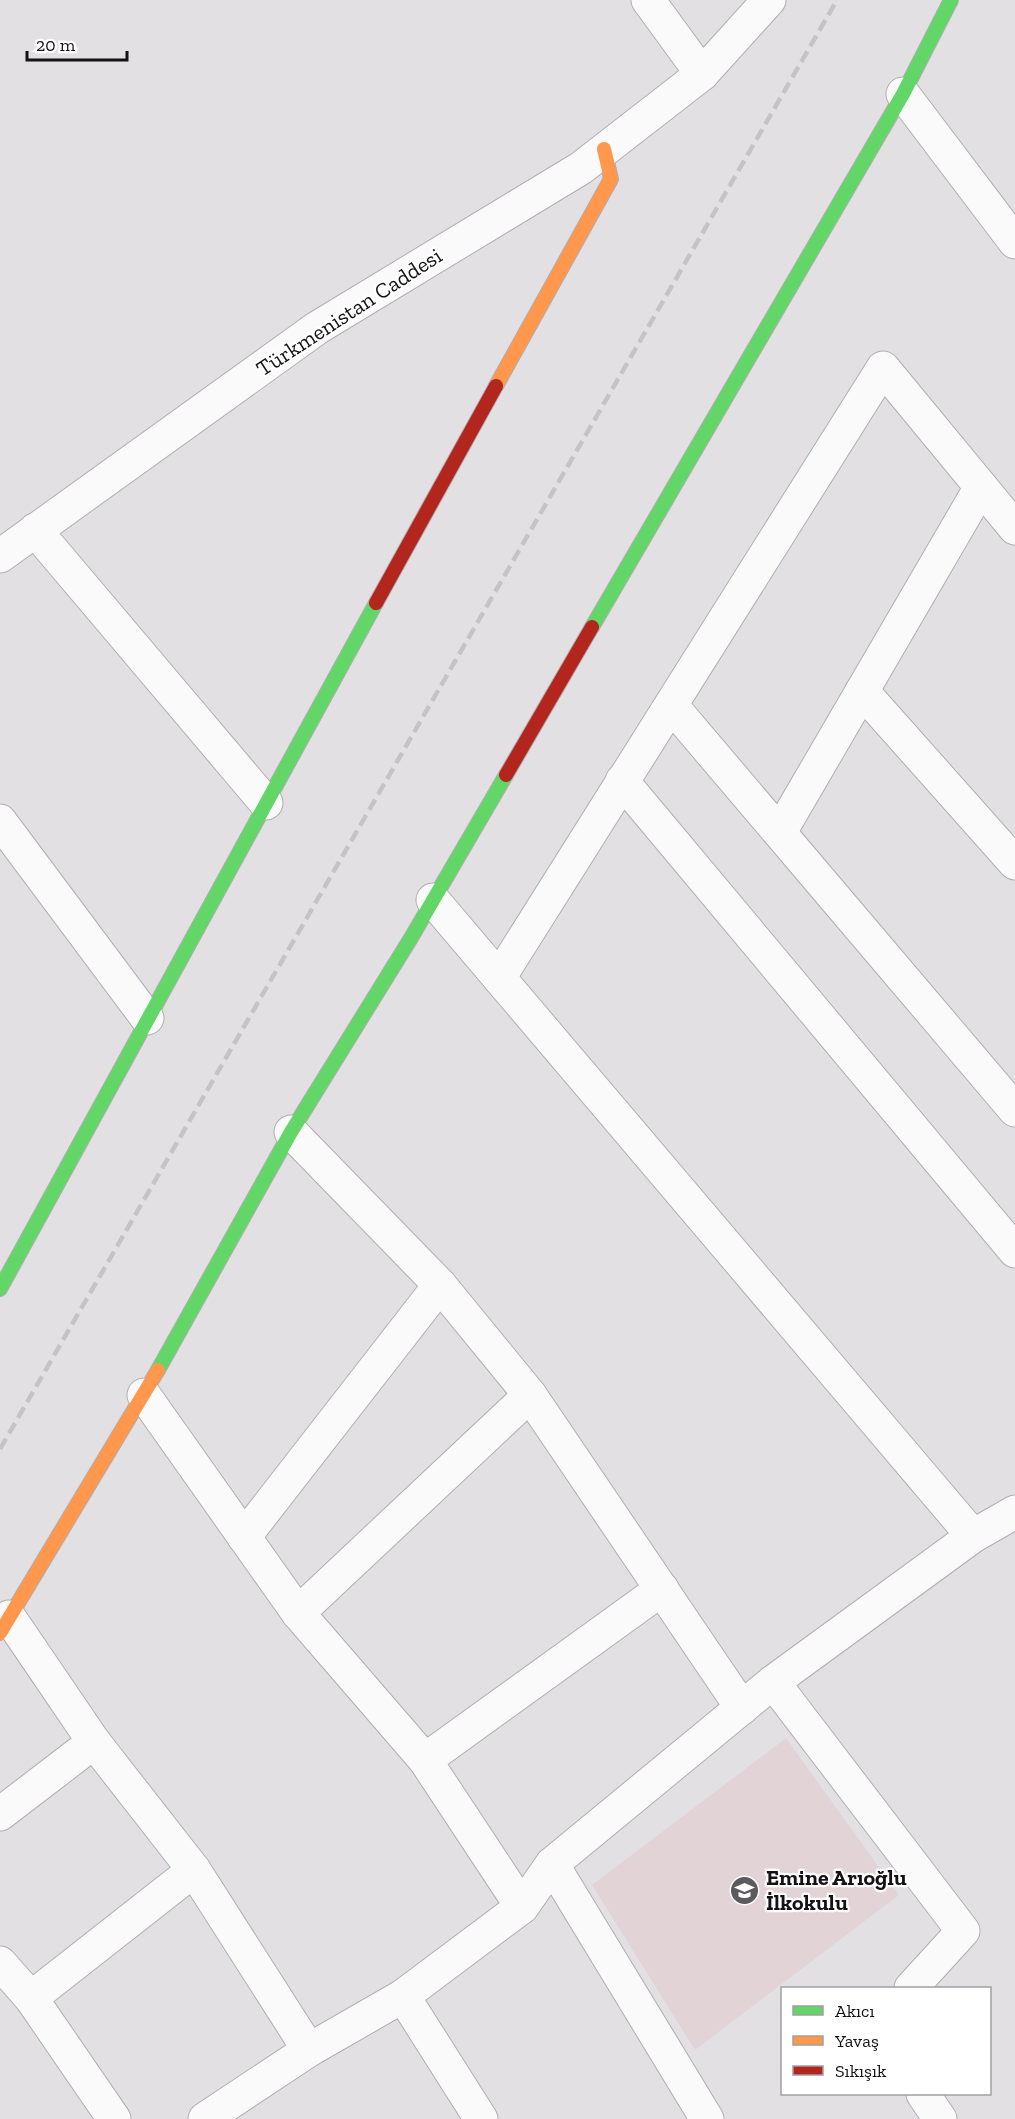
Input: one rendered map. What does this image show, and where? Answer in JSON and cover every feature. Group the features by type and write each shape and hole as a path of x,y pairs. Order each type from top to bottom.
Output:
{"street":[{"path":"648,0 702,74"},
{"name":"Türkmenistan Caddesi","path":"0,556 317,328 581,168 702,74 769,0"},
{"path":"309,2050 194,1870 4,1625 144,1395 291,1132 433,900 903,94 951,0"},
{"path":"903,94 1015,242"},
{"path":"0,1290 147,1018 611,179 604,149"},
{"path":"499,978 883,368 1015,528"},
{"path":"780,832 981,487"},
{"path":"35,530 266,803"},
{"path":"862,691 1015,863"},
{"path":"670,705 1015,1110"},
{"path":"622,782 1015,1251"},
{"path":"0,821 147,1018"},
{"path":"433,900 973,1536"},
{"path":"291,1132 440,1285 530,1395 742,1708"},
{"path":"244,1537 440,1285"},
{"path":"144,1395 298,1613 424,1761 522,1907"},
{"path":"298,1613 530,1395"},
{"path":"205,2119 242,2108 309,2050 403,1996 522,1907 552,1864 773,1682 973,1536 1015,1512"},
{"path":"424,1761 662,1589"},
{"path":"773,1682 963,1931 913,1987"},
{"path":"0,1814 94,1742"},
{"path":"552,1864 707,2119"},
{"path":"31,1998 194,1870"},
{"path":"0,1963 31,1998 114,2119"},
{"path":"403,1996 481,2119"},
{"path":"924,2095 940,2119"}],"shaded area":[{"name":"Emine Arıoğlu İlkokulu","path":"786,1738 899,1895 695,2050 592,1885"}],"railway":[{"path":"0,1449 837,0"}],"traffic: fast":[{"path":"592,627 903,94 951,0"},
{"path":"0,1289 376,603"},
{"path":"158,1370 291,1132 411,938 506,775"}],"traffic: slow":[{"path":"496,386 611,179 604,149"},
{"path":"0,1633 158,1370"}],"traffic: jam":[{"path":"376,603 496,386"},
{"path":"506,775 592,627"}],"place":[{"name":"Emine Arıoğlu İlkokulu","path":"745,1890"}]}
